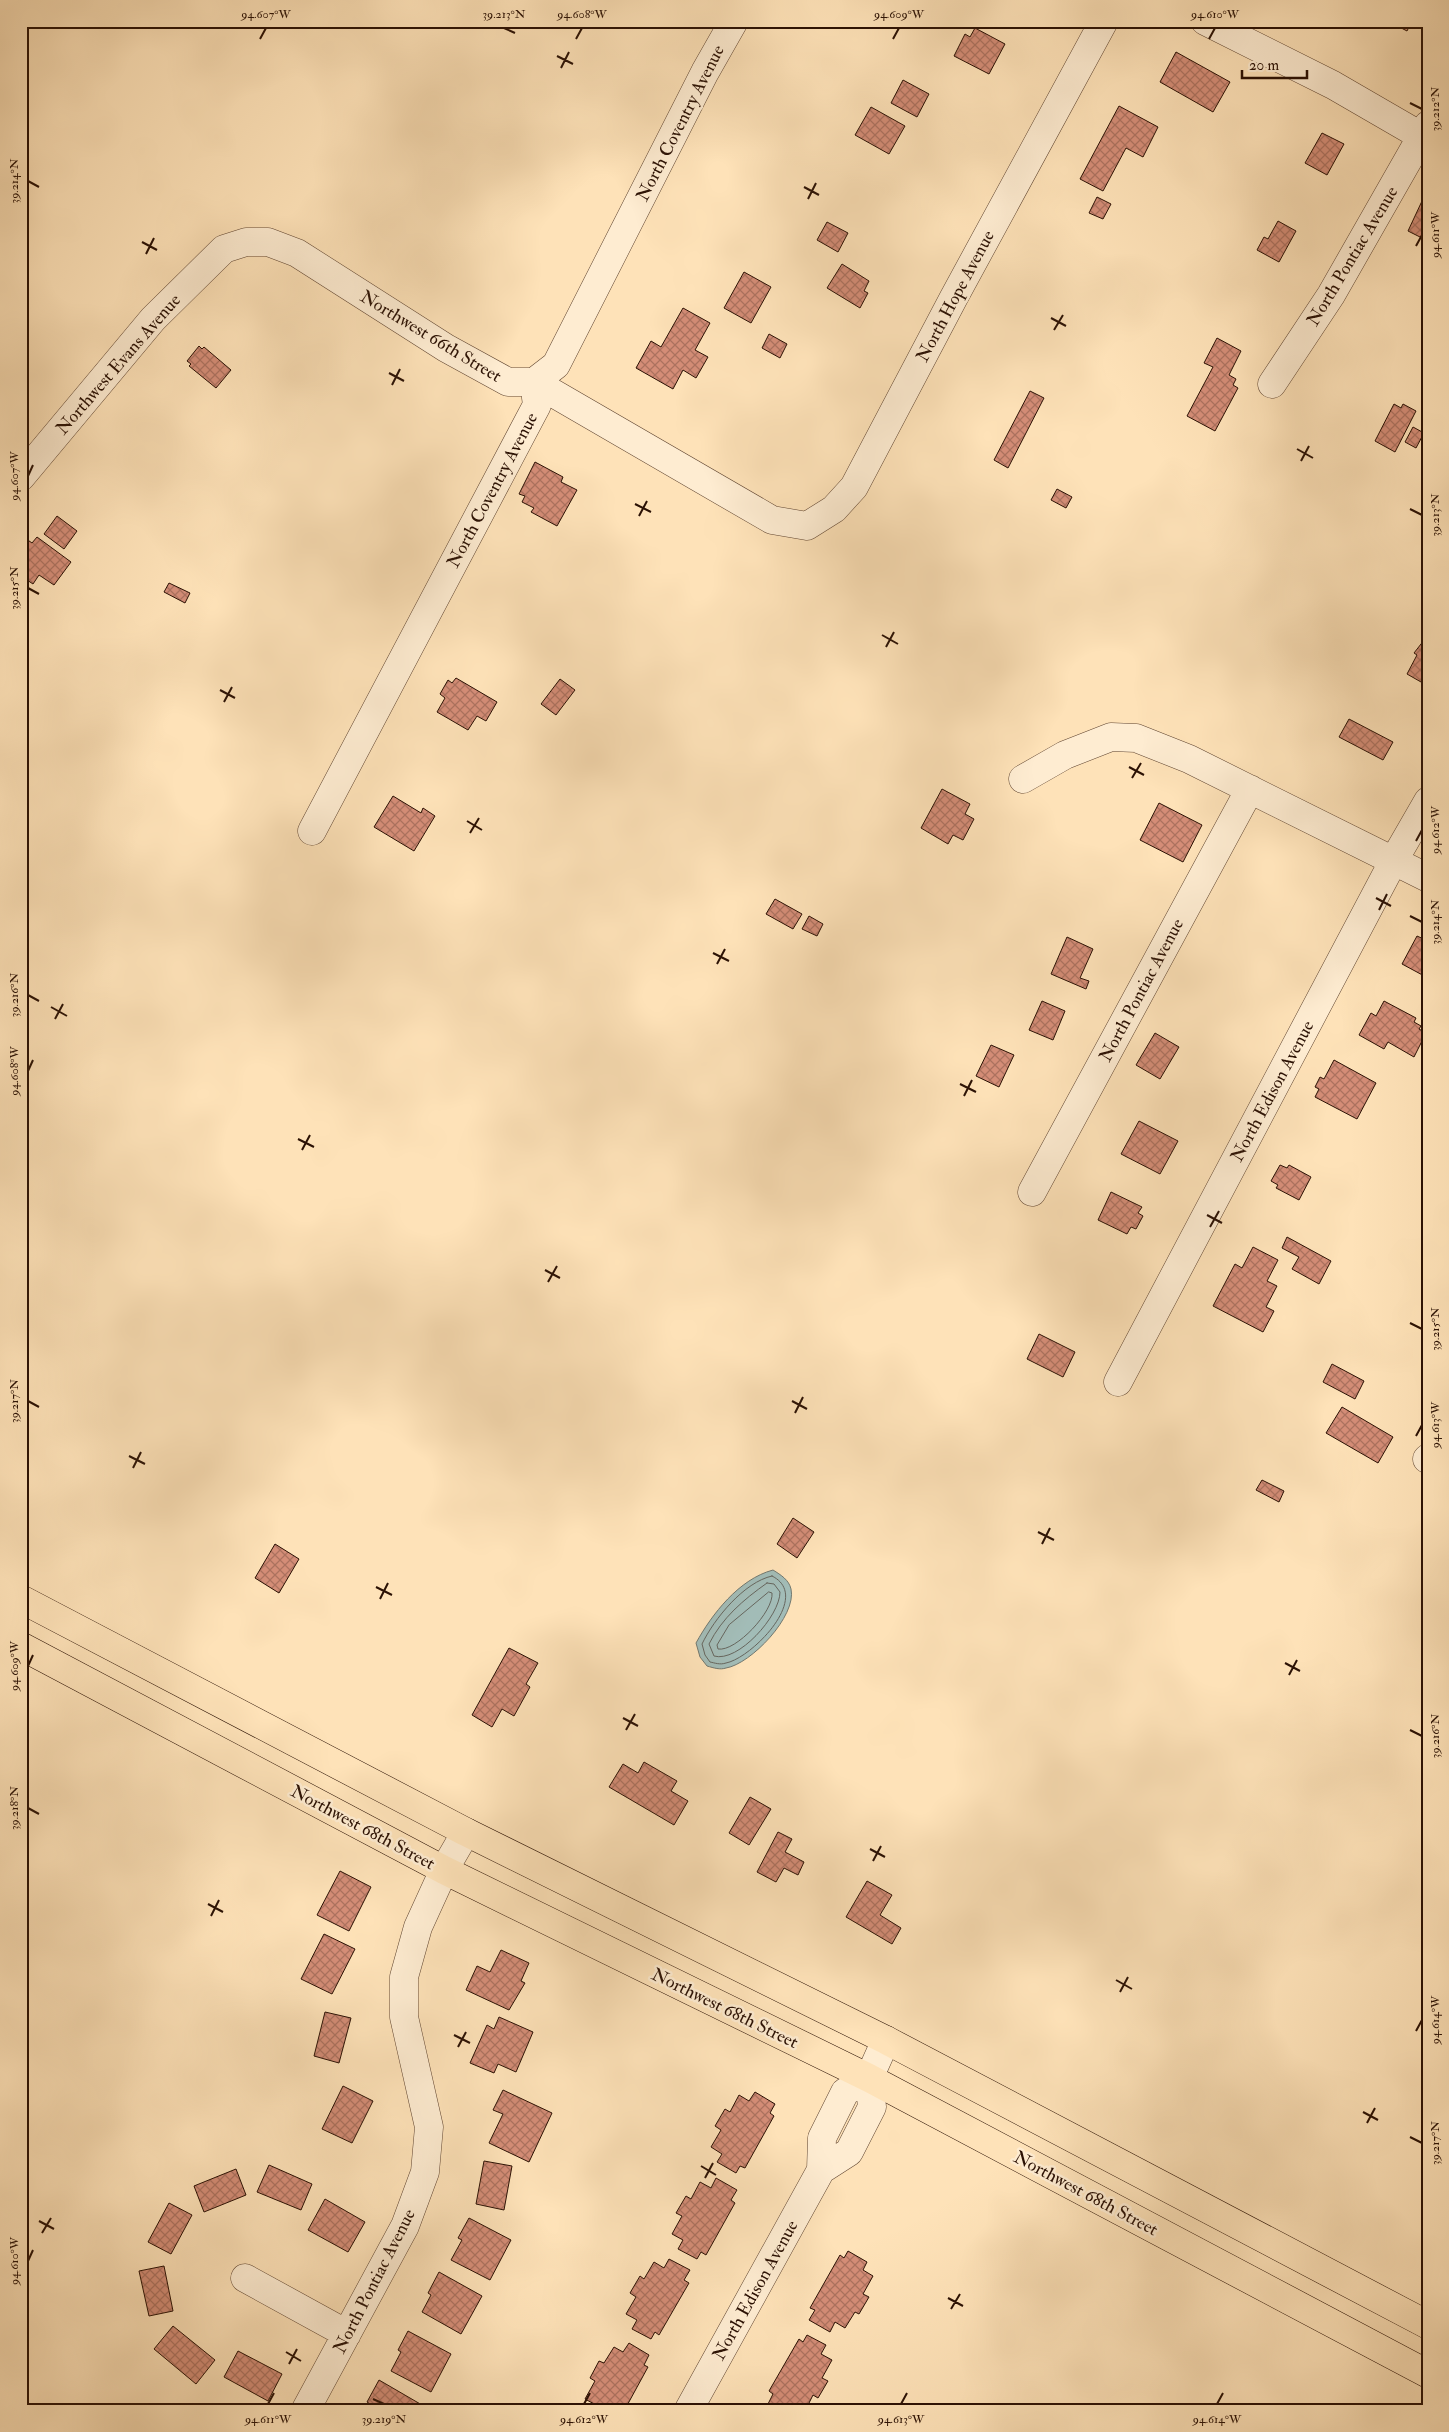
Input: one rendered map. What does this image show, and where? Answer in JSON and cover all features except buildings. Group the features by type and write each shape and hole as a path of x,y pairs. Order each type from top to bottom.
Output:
{"main road":[{"path":"21,1599 466,1832 886,2040 1428,2325"},
{"name":"Northwest 68th Street","path":"21,1646 444,1870 869,2078 1428,2374"},
{"path":"1374,2345 1396,2308"}],"street":[{"name":"North Coventry Avenue","path":"312,831 537,405 534,382 556,365 705,72 734,21"},
{"name":"North Hope Avenue","path":"534,382 772,520 807,526 834,509 854,487 953,299 1104,21"},
{"path":"1205,21 1426,134"},
{"name":"North Pontiac Avenue","path":"1272,384 1331,295 1426,134"},
{"name":"Northwest 66th Street","path":"246,242 268,242 297,253 462,357 508,382 534,382"},
{"name":"Northwest Evans Avenue","path":"21,477 153,319 224,250 246,242"},
{"path":"1024,778 1065,755 1111,737 1136,738 1189,759 1428,878"},
{"name":"North Pontiac Avenue","path":"1032,1192 1250,789"},
{"name":"North Edison Avenue","path":"1118,1382 1394,860 1428,801"},
{"name":"North Pontiac Avenue","path":"305,2411 405,2226 425,2172 429,2127 404,2017 404,1977 418,1927 444,1870 466,1832"},
{"path":"869,2078 886,2040"},
{"name":"North Edison Avenue","path":"688,2411 821,2170 822,2138 845,2092 869,2078"},
{"path":"245,2278 347,2334"}],"water":[{"path":"773,1570 787,1580 791,1589 791,1600 780,1625 748,1658 736,1665 721,1669 707,1666 700,1657 696,1643 710,1621 738,1589 749,1581"}]}
